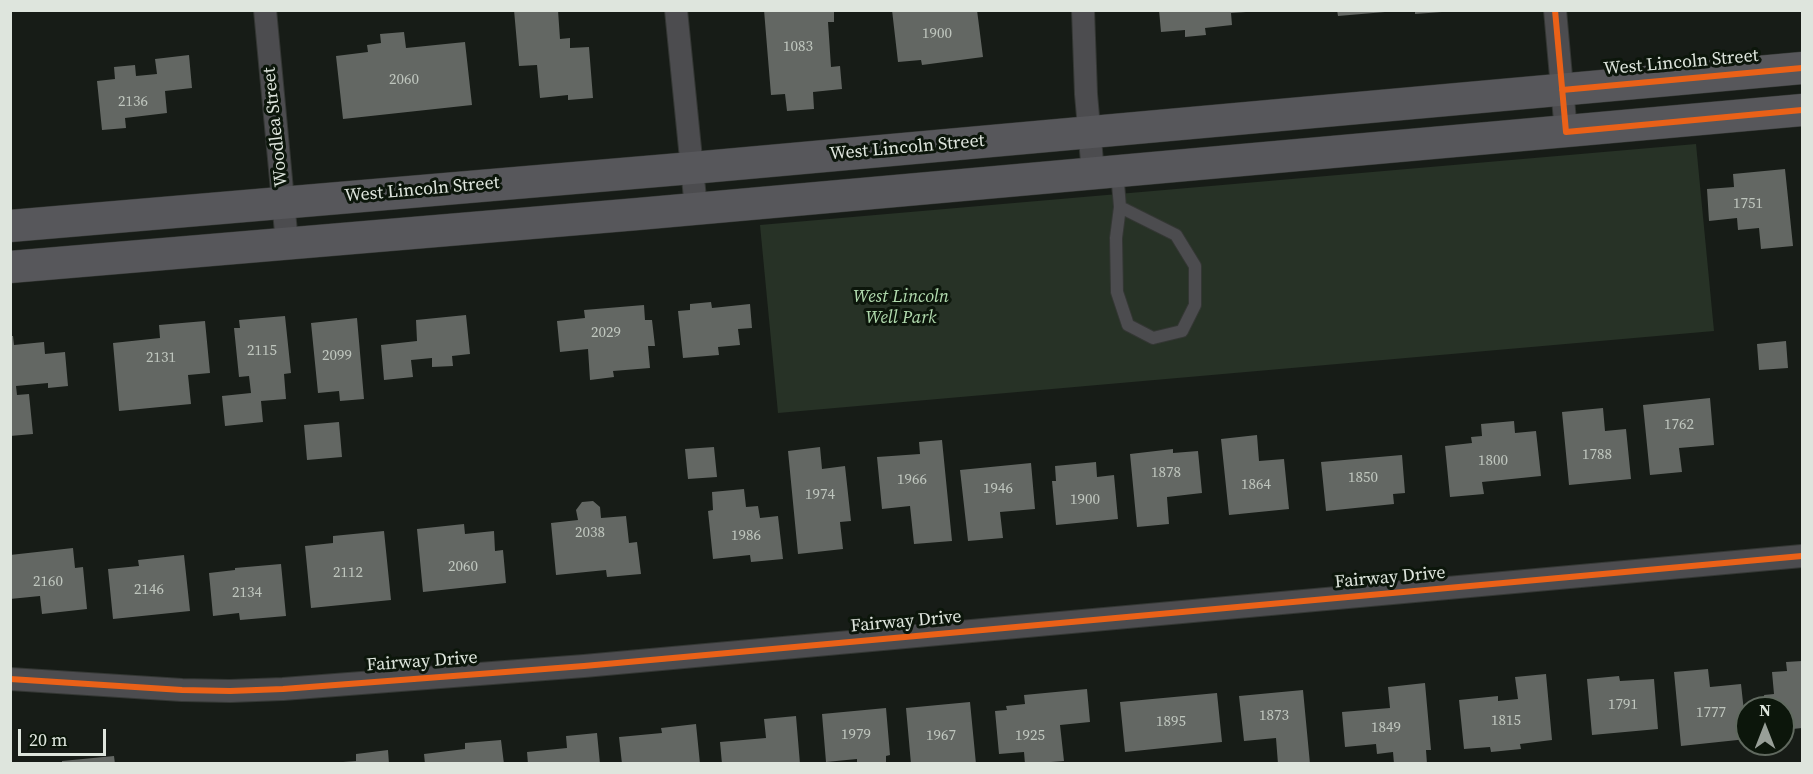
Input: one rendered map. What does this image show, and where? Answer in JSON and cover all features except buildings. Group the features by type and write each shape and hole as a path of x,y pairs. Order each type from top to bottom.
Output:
{"street":[{"name":"Woodlea Street","path":"265,10 287,243"},
{"path":"676,10 696,208"},
{"path":"1083,10 1089,131 1105,172"},
{"path":"1555,10 1566,132"},
{"name":"West Lincoln Street","path":"10,226 692,168 1803,68"},
{"path":"10,267 1803,110"},
{"name":"Fairway Drive","path":"10,679 182,690 283,689 584,666 1803,556"}],"lane":[{"path":"1105,172 1120,207 1116,238 1117,292 1128,325 1153,338 1182,331 1195,305 1195,266 1176,236 1120,207"}],"green space":[{"name":"West Lincoln Well Park","path":"1696,144 1714,331 778,413 760,225"}],"cycle path":[{"path":"1555,10 1566,132 1802,110"},
{"path":"1562,90 1802,68"},
{"path":"10,679 182,690 283,689 584,666 1802,556"}]}
